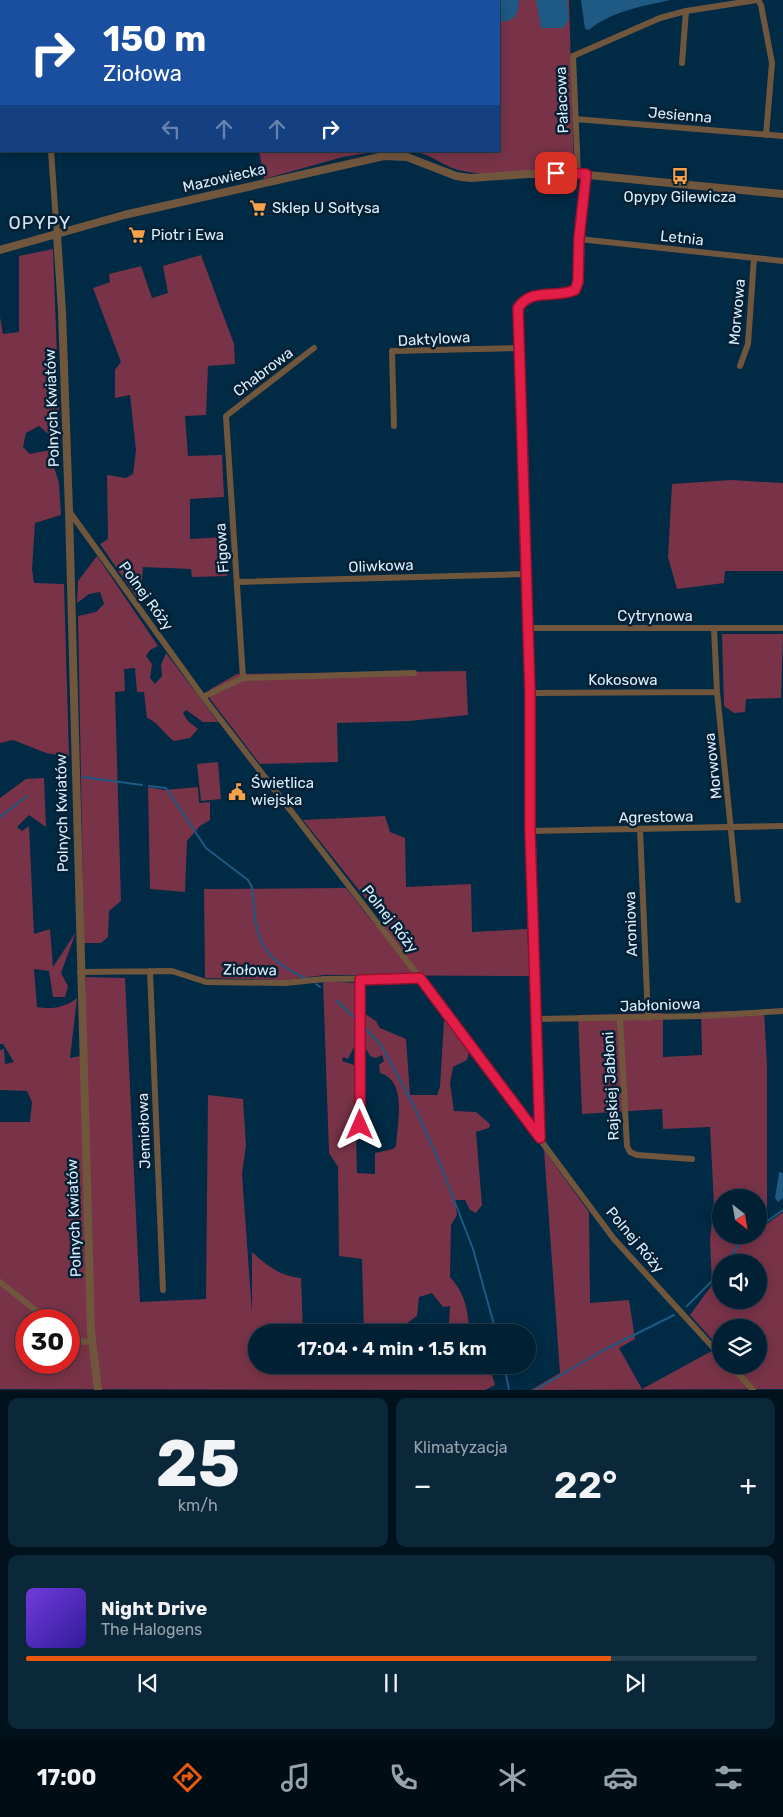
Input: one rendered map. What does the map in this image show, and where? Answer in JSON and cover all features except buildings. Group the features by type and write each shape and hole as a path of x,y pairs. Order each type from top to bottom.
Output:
{"street":[{"path":"682,63 686,11 757,0 761,5 772,64 766,134"},
{"name":"Pałacowa","path":"520,348 518,308 523,299 532,295 567,294 575,290 578,282 582,174 575,119 573,56 660,18 686,11"},
{"name":"Jesienna","path":"575,119 783,136"},
{"path":"51,152 57,236"},
{"name":"Mazowiecka","path":"0,250 57,236 124,215 384,156 407,157 456,176 470,178 536,174 582,174 783,194"},
{"name":"Polnych Kwiatów","path":"57,236 62,311 69,511 91,1341 98,1390"},
{"name":"Letnia","path":"579,239 783,261"},
{"name":"Morwowa","path":"740,366 748,344 754,258"},
{"name":"Chabrowa","path":"226,416 314,348"},
{"path":"520,348 525,574 530,693 530,831 540,1138"},
{"name":"Daktylowa","path":"394,426 392,351 520,348"},
{"name":"Figowa","path":"226,416 243,678"},
{"name":"Polnej Róży","path":"69,511 203,697 420,978 614,1239 712,1346"},
{"name":"Oliwkowa","path":"237,582 525,574"},
{"name":"Cytrynowa","path":"527,628 783,628"},
{"name":"Morwowa","path":"714,628 717,692 738,900"},
{"path":"203,697 243,678 414,674"},
{"name":"Kokosowa","path":"530,693 717,692"},
{"name":"Agrestowa","path":"530,831 783,826"},
{"name":"Aroniowa","path":"640,829 648,1018"},
{"name":"Jemiołowa","path":"150,971 164,1290"},
{"name":"Ziołowa","path":"80,972 172,971 206,982 285,983 324,979 420,978"},
{"path":"360,980 360,1125"},
{"name":"Jabłoniowa","path":"536,1019 620,1019 783,1011"},
{"name":"Rajskiej Jabłoni","path":"620,1019 626,1136 630,1152 638,1155 692,1159"},
{"path":"0,1282 34,1309"},
{"path":"80,1341 91,1341"},
{"path":"738,1374 753,1390"}],"shaded area":[{"path":"500,0 569,0 574,168 504,174 476,173 456,169 416,152 500,152"},
{"path":"259,152 373,152 343,157 264,179"},
{"path":"53,249 60,435 51,436 39,426 26,433 23,447 30,454 50,450 55,455 53,464 59,483 61,515 35,523 32,569 34,583 64,584 69,757 46,753 13,740 0,743 0,317 3,334 19,332 19,256"},
{"path":"201,255 234,344 235,364 208,366 206,415 185,416 188,456 222,455 224,497 190,499 190,539 225,537 227,576 192,577 191,569 143,567 140,602 100,544 108,539 107,475 126,478 133,474 136,450 130,395 115,398 115,370 121,362 93,288 110,282 109,274 141,266 152,298 168,293 163,266"},
{"path":"731,480 783,483 783,571 725,571 724,583 677,589 668,557 672,484"},
{"path":"97,556 158,646 150,650 146,656 152,664 150,678 155,684 162,676 161,665 166,653 218,722 203,722 186,710 183,713 188,721 198,729 190,738 174,741 147,718 144,692 137,692 135,668 124,669 125,691 115,692 121,901 109,911 108,937 101,943 84,943 78,616 96,612 104,604 100,592 89,594 77,603 78,581"},
{"path":"722,634 783,634 781,698 746,699 745,712 734,713 724,706"},
{"path":"466,671 468,715 409,721 337,723 338,762 260,764 210,699 209,690 237,674"},
{"path":"218,762 221,799 201,801 197,764"},
{"path":"44,778 46,827 29,815 17,827 22,831 29,826 34,934 50,929 53,967 76,932 61,973 68,986 65,997 53,997 49,971 34,969 37,1007 58,1007 68,1004 77,998 70,1058 86,1055 86,977 125,978 140,1302 206,1299 208,1095 243,1099 246,1145 242,1174 252,1313 252,1252 274,1270 301,1278 303,1324 248,1324 248,1374 492,1374 495,1385 485,1390 0,1389 0,1122 30,1122 32,1102 27,1091 0,1090 0,1050 4,1049 5,1064 14,1062 3,1044 0,1044 0,798 26,779"},
{"path":"148,787 164,790 198,787 199,803 210,802 210,820 200,826 187,841 185,892 150,889"},
{"path":"385,816 390,832 405,838 406,887 471,884 472,932 527,929 530,976 324,975 287,980 205,978 204,889 346,888 375,925 386,924 303,820"},
{"path":"323,981 357,983 356,1008 376,1021 380,1028 406,1039 410,1095 437,1095 440,1087 444,1021 448,1019 469,1052 467,1060 453,1067 450,1083 454,1111 476,1112 490,1124 489,1128 476,1132 482,1205 476,1213 470,1210 465,1200 455,1200 457,1215 451,1225 450,1277 463,1296 469,1324 440,1324 449,1323 450,1306 443,1307 432,1293 419,1297 417,1316 407,1324 364,1324 362,1259 339,1256 338,1167 329,1153","holes":["354,1047 365,1047 370,1056 376,1058 382,1055 384,1061 379,1065 380,1073 389,1078 394,1085 398,1094 399,1104 396,1146 393,1149 375,1153 375,1174 357,1173 354,1065 342,1061 343,1057 348,1059"]},
{"path":"764,1010 767,1066 767,1189 713,1189 710,1127 663,1129 662,1109 582,1114 578,1015 663,1013 663,1057 702,1055 701,1012"},
{"path":"544,1150 589,1212 590,1303 629,1300 635,1339 619,1348 642,1389 712,1351 712,1374 767,1374 767,1319 712,1319 712,1339 690,1315 712,1285 710,1239 712,1222 712,1244 768,1244 768,1223 783,1212 783,1389 531,1390 560,1373"}],"water":[{"path":"500,0 519,0 515,17 500,22"},
{"path":"536,0 567,0 569,19 563,28 541,28"},
{"path":"581,0 671,0 617,14 589,30 585,29"},
{"path":"779,1172 783,1173 783,1198 778,1202 775,1198"}],"waterway":[{"path":"83,777 142,785"},
{"path":"149,786 166,788 206,848 248,880 252,887 255,920 262,943 278,962 290,971 307,979"},
{"path":"0,817 27,796"},
{"path":"316,984 320,987"},
{"path":"337,1001 358,1021"},
{"path":"362,1025 381,1045 414,1106 439,1161 473,1249 494,1324"},
{"path":"768,1221 783,1210"},
{"path":"733,1254 739,1244"},
{"path":"687,1306 712,1281"},
{"path":"535,1390 602,1351 674,1315"},
{"path":"506,1374 509,1390"}],"place":[{"name":"Opypy Gilewicza","path":"680,176"},
{"name":"Sklep U Sołtysa","path":"258,208"},
{"name":"Piotr i Ewa","path":"137,235"},
{"name":"Świetlica wiejska","path":"237,792"}],"district":[{"name":"OPYPY","path":"40,223"}],"route":[{"path":"360,1125 360,980 420,978 540,1138 530,831 530,693 518,308 523,299 532,295 567,294 575,290 578,282 579,239 586,174 556,173"}]}
